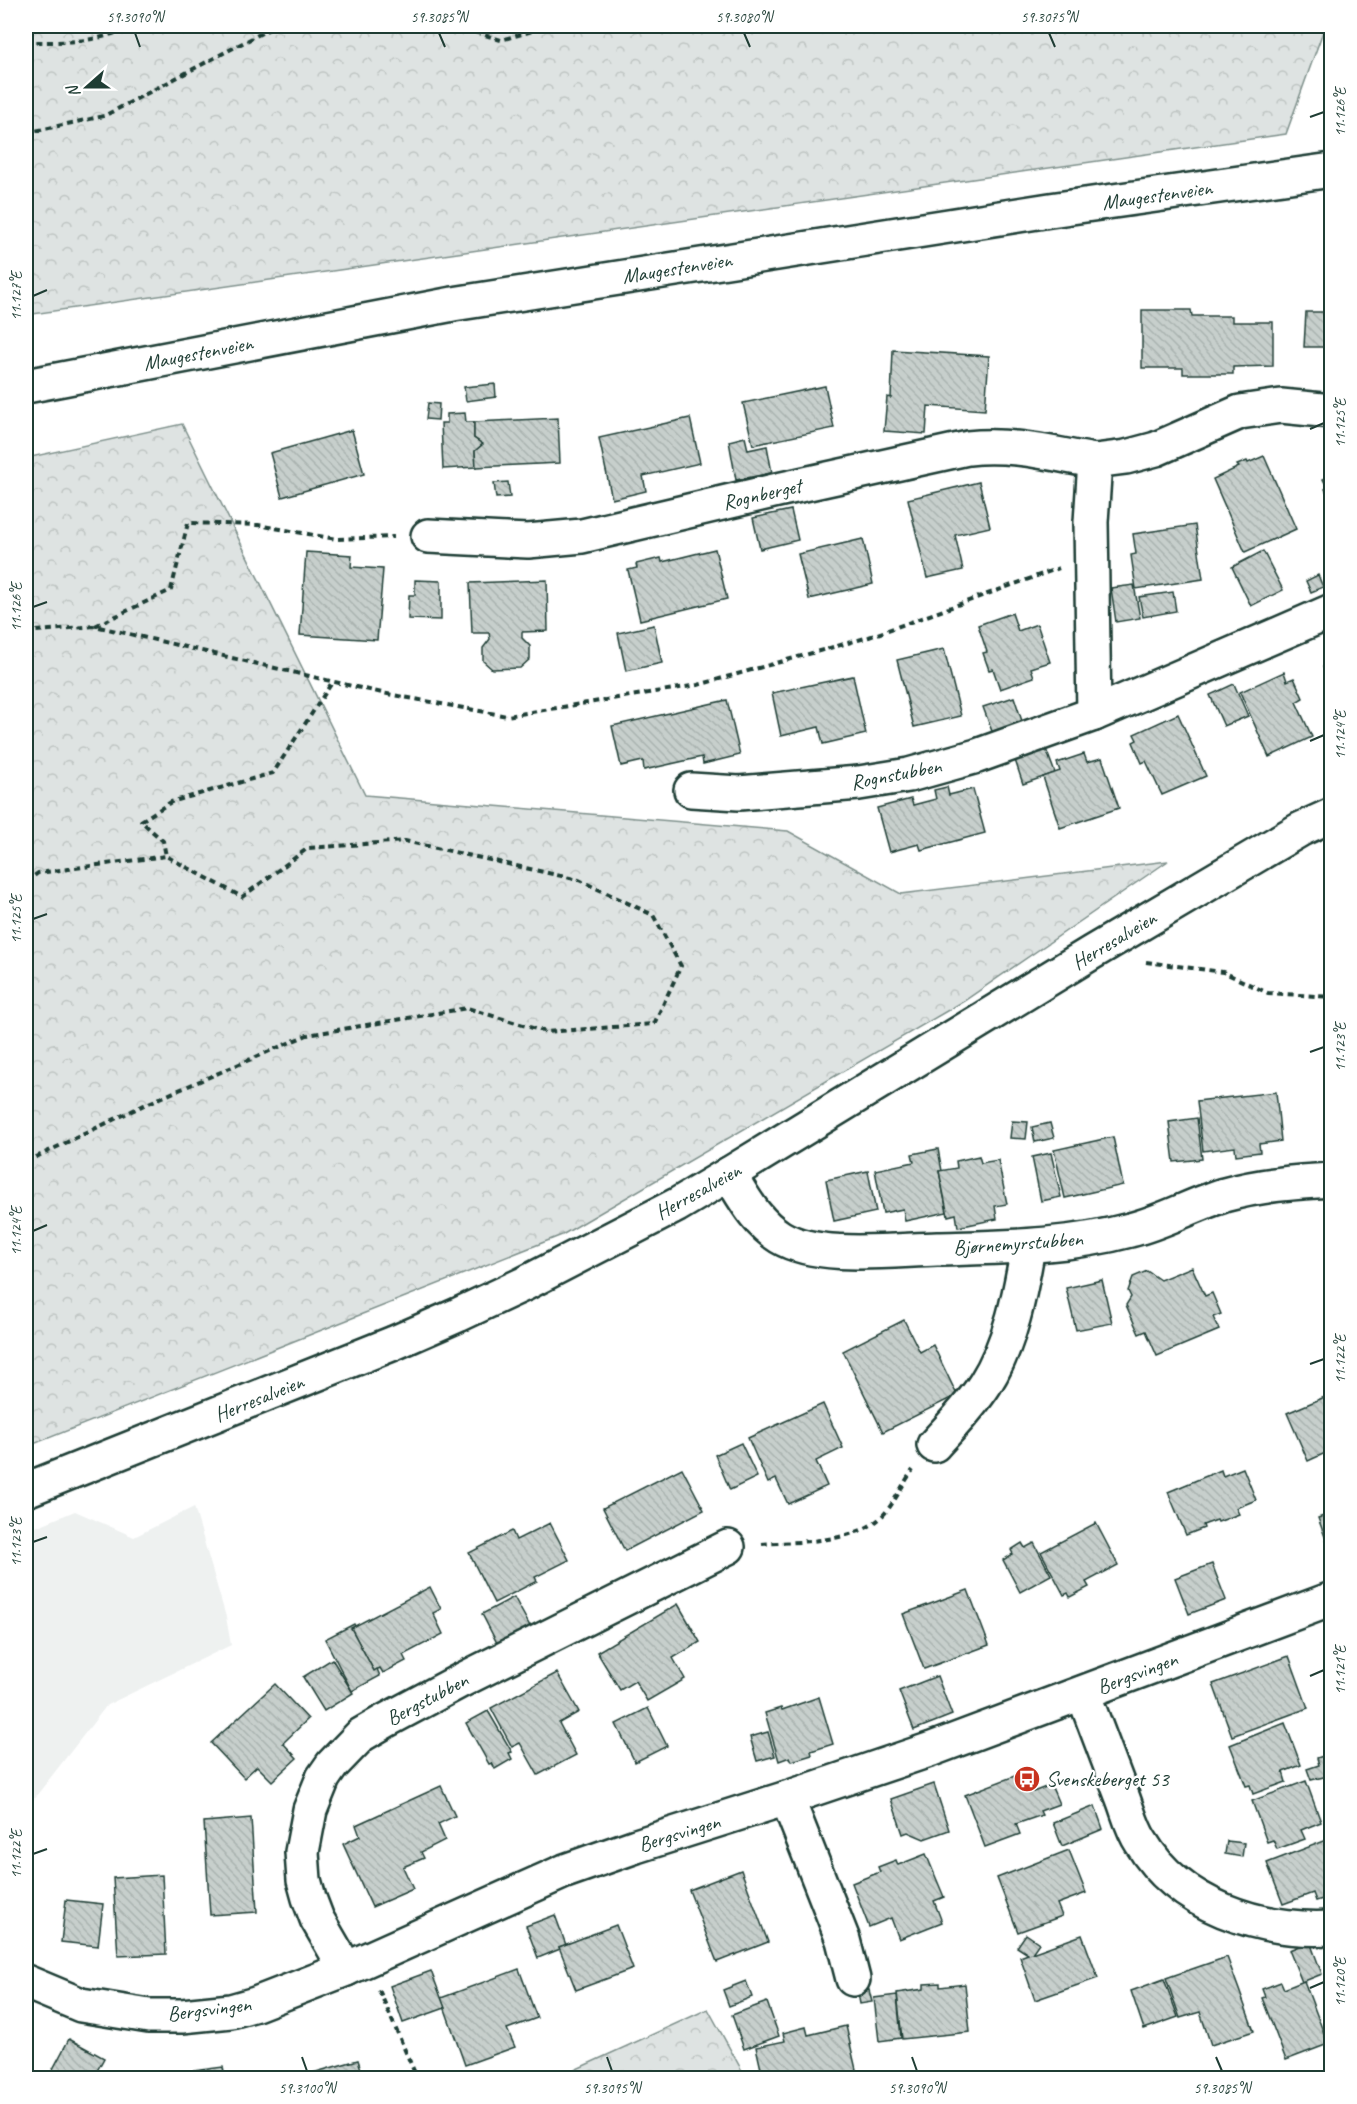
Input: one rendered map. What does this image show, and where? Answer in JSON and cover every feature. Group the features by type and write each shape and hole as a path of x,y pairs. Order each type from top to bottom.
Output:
{"street":[{"name":"Maugestenveien","path":"26,386 453,304 1039,212 1332,170"},
{"name":"Rognberget","path":"428,536 528,541 582,536 968,448 992,445 1011,446 1095,461 1126,457 1156,449 1240,412 1281,406 1332,411"},
{"path":"1094,714 1077,565 1091,504 1095,461"},
{"name":"Rognstubben","path":"691,790 739,793 859,783 909,775 998,749 1094,714 1332,611"},
{"name":"Herresalveien","path":"26,1490 405,1339 525,1284 729,1174 1091,953 1301,829 1332,815"},
{"name":"Bjørnemyrstubben","path":"729,1174 752,1212 781,1237 804,1247 877,1251 1028,1247 1100,1237 1132,1230 1222,1196 1265,1185 1332,1180"},
{"path":"934,1445 985,1385 1003,1350 1021,1292 1028,1247"},
{"name":"Bergstubben","path":"346,1969 317,1918 309,1898 304,1880 302,1852 310,1810 323,1778 332,1765 361,1735 385,1721 728,1547"},
{"name":"Bergsvingen","path":"26,1982 81,2005 149,2016 182,2016 231,2011 256,2004 346,1969 565,1871 933,1749 1332,1599"},
{"path":"1083,1693 1139,1840 1158,1868 1182,1889 1216,1907 1249,1919 1305,1930 1332,1928"},
{"path":"787,1798 843,1940 853,1980"}],"path":[{"path":"26,42 72,43 121,31 130,26"},
{"path":"26,133 104,116 275,26"},
{"path":"455,26 501,40 550,26"},
{"path":"94,626 171,590 188,523 258,525 336,539 428,536"},
{"path":"26,632 94,626 333,681 507,716 698,685 869,637 1077,565"},
{"path":"166,856 163,841 141,821 171,802 273,773 333,681"},
{"path":"26,882 38,873 166,856 242,897 308,848 405,841 579,880 652,915 681,966 654,1024 546,1032 467,1008 307,1035 144,1105 26,1162"},
{"path":"1136,960 1223,972 1268,993 1332,997"},
{"path":"728,1547 841,1537 865,1528 884,1514 910,1474 934,1445"},
{"path":"378,1988 417,2079"}],"shaded area":[{"path":"194,1507 226,1617 231,1645 107,1705 26,1809 26,1531 75,1511 134,1537"}],"green space":[{"path":"26,26 1325,26 1286,134 26,315"},
{"path":"182,424 365,795 788,831 901,894 1168,861 964,1001 562,1235 26,1447 26,458"},
{"path":"708,2009 746,2078 557,2078"}],"building":[{"path":"1142,310 1191,310 1192,316 1232,316 1232,322 1273,322 1273,366 1233,367 1233,374 1183,374 1183,368 1142,368"},
{"path":"1306,312 1329,312 1328,347 1304,347"},
{"path":"893,350 989,356 985,410 928,406 926,434 884,431 887,397 891,398"},
{"path":"495,384 496,397 466,401 464,387"},
{"path":"825,386 834,428 753,445 743,403"},
{"path":"428,403 439,404 438,420 426,419"},
{"path":"465,413 466,422 474,422 474,438 483,444 475,451 476,467 443,469 441,423 447,423 447,414"},
{"path":"558,418 560,463 476,467 475,451 483,444 474,438 474,422"},
{"path":"690,418 700,463 643,476 646,491 612,499 599,438"},
{"path":"352,430 364,474 282,497 270,453"},
{"path":"745,437 748,450 767,446 772,473 736,480 729,441"},
{"path":"1264,456 1296,529 1245,552 1213,479 1239,467 1237,465"},
{"path":"1332,475 1332,503 1323,479"},
{"path":"508,482 510,497 496,498 494,483"},
{"path":"979,482 990,527 955,535 963,570 927,578 908,499"},
{"path":"791,510 798,540 760,549 753,518"},
{"path":"1195,525 1203,579 1136,589 1131,555 1136,554 1133,534"},
{"path":"863,539 873,584 809,599 798,554"},
{"path":"715,549 727,599 640,620 628,570 637,568 636,564 661,558 662,562"},
{"path":"1263,551 1283,590 1251,606 1232,567"},
{"path":"306,552 352,555 351,567 383,569 377,640 300,635"},
{"path":"1318,575 1323,587 1311,592 1306,581"},
{"path":"415,580 441,581 441,620 408,619 409,595 415,595"},
{"path":"547,580 548,631 522,632 522,638 530,646 530,659 520,668 492,669 483,661 483,648 490,639 489,633 472,633 470,583"},
{"path":"1134,585 1140,618 1116,622 1111,588"},
{"path":"1173,592 1176,611 1143,617 1139,597"},
{"path":"1012,613 1018,631 1037,624 1050,662 1031,668 1034,677 1000,689 993,669 989,670 983,653 987,652 978,625"},
{"path":"654,625 662,663 626,671 618,633"},
{"path":"944,649 961,716 914,727 897,660"},
{"path":"1332,663 1332,685 1323,667"},
{"path":"1284,672 1287,681 1294,678 1303,698 1296,702 1312,737 1269,757 1240,692"},
{"path":"853,676 866,734 823,744 819,727 781,736 772,693"},
{"path":"1234,684 1248,716 1224,726 1210,695"},
{"path":"1014,697 1023,724 993,734 983,707"},
{"path":"727,700 740,755 703,764 702,757 644,770 643,761 621,766 612,726"},
{"path":"1178,714 1206,776 1162,795 1146,761 1142,763 1133,742 1137,740 1134,734"},
{"path":"1046,749 1055,773 1023,784 1015,760"},
{"path":"1084,754 1087,762 1102,758 1119,808 1060,828 1043,777 1060,771 1057,763"},
{"path":"947,787 949,795 973,789 985,833 921,850 919,844 889,852 877,808 911,799 913,805 936,799 934,790"},
{"path":"1276,1092 1281,1141 1259,1144 1260,1152 1236,1155 1235,1147 1203,1151 1197,1101"},
{"path":"1197,1118 1202,1159 1174,1162 1169,1122"},
{"path":"1012,1121 1028,1122 1026,1139 1010,1138"},
{"path":"1050,1123 1054,1138 1035,1142 1032,1127"},
{"path":"1113,1137 1123,1185 1065,1198 1054,1150"},
{"path":"938,1149 942,1171 939,1171 947,1212 905,1221 903,1209 883,1213 875,1170 914,1162 912,1154"},
{"path":"1051,1153 1061,1197 1041,1201 1032,1157"},
{"path":"979,1156 981,1163 998,1160 1007,1204 995,1206 997,1219 958,1227 956,1214 948,1216 939,1171 957,1168 956,1161"},
{"path":"868,1171 876,1212 834,1221 826,1180"},
{"path":"1192,1267 1205,1296 1212,1293 1221,1314 1213,1317 1219,1330 1157,1356 1146,1331 1139,1334 1126,1305 1131,1297 1128,1291 1133,1277 1147,1271 1160,1280"},
{"path":"1102,1280 1112,1323 1076,1330 1066,1288"},
{"path":"904,1320 920,1352 933,1345 957,1395 883,1432 843,1351"},
{"path":"1332,1394 1332,1450 1308,1461 1287,1413"},
{"path":"823,1404 843,1448 816,1461 827,1486 788,1504 776,1479 768,1483 748,1438"},
{"path":"741,1443 757,1477 730,1490 715,1455"},
{"path":"682,1468 704,1510 625,1551 603,1508"},
{"path":"1243,1468 1256,1500 1236,1508 1239,1514 1203,1525 1204,1528 1186,1535 1168,1492 1221,1470 1223,1476"},
{"path":"1332,1513 1332,1552 1331,1553 1318,1518"},
{"path":"550,1523 569,1560 535,1577 537,1581 494,1603 469,1553 512,1531 516,1540"},
{"path":"1096,1523 1118,1565 1086,1582 1089,1587 1070,1597 1068,1593 1064,1595 1041,1552"},
{"path":"1022,1543 1025,1548 1034,1543 1051,1575 1020,1592 1003,1560 1013,1554 1011,1550"},
{"path":"1212,1564 1226,1600 1189,1614 1175,1578"},
{"path":"430,1587 441,1609 433,1613 443,1634 403,1655 406,1661 383,1673 380,1668 374,1671 351,1628"},
{"path":"968,1590 989,1645 924,1669 903,1614"},
{"path":"514,1597 532,1630 499,1647 482,1614"},
{"path":"678,1604 700,1642 673,1658 685,1679 647,1701 635,1681 620,1690 597,1652"},
{"path":"354,1624 355,1626 351,1628 374,1671 377,1669 380,1676 352,1691 325,1639"},
{"path":"1332,1629 1332,1647 1325,1631"},
{"path":"1289,1656 1308,1708 1232,1736 1213,1684"},
{"path":"332,1659 353,1693 324,1711 303,1677"},
{"path":"557,1673 579,1712 559,1723 576,1755 538,1775 520,1743 512,1747 491,1708"},
{"path":"937,1676 952,1715 914,1730 899,1691"},
{"path":"275,1684 308,1719 283,1743 297,1758 272,1781 257,1766 244,1778 211,1743"},
{"path":"819,1697 833,1744 811,1751 812,1755 792,1761 790,1757 779,1761 765,1713 781,1708 782,1710"},
{"path":"648,1708 667,1746 635,1762 616,1724"},
{"path":"488,1711 512,1752 509,1753 512,1759 495,1769 492,1763 489,1764 466,1723"},
{"path":"1285,1723 1301,1765 1283,1772 1286,1782 1253,1794 1250,1785 1246,1786 1230,1745"},
{"path":"768,1732 775,1756 757,1761 750,1737"},
{"path":"1332,1753 1332,1775 1311,1780 1307,1769 1319,1765 1317,1758"},
{"path":"1025,1772 1033,1792 1051,1785 1059,1804 1040,1811 1042,1815 1016,1824 1020,1834 985,1847 965,1795"},
{"path":"1306,1781 1321,1822 1301,1830 1305,1839 1277,1849 1273,1840 1267,1842 1252,1801"},
{"path":"934,1784 949,1830 924,1839 908,1832 903,1834 891,1799"},
{"path":"441,1786 455,1816 438,1824 445,1840 421,1852 424,1858 403,1867 413,1889 372,1907 343,1844 360,1836 356,1825"},
{"path":"1095,1806 1103,1829 1062,1846 1053,1823"},
{"path":"251,1818 257,1912 210,1915 204,1822"},
{"path":"1332,1838 1332,1896 1316,1901 1313,1893 1283,1904 1267,1863"},
{"path":"1227,1841 1244,1843 1242,1857 1225,1854"},
{"path":"1069,1850 1086,1893 1057,1904 1062,1916 1018,1932 997,1878"},
{"path":"926,1854 944,1897 934,1901 942,1922 899,1939 891,1918 869,1927 852,1883 880,1872 878,1867 896,1860 898,1865"},
{"path":"741,1870 768,1942 717,1962 689,1890"},
{"path":"162,1875 166,1954 118,1956 113,1878"},
{"path":"66,1900 103,1904 98,1946 61,1942"},
{"path":"555,1915 566,1945 538,1958 526,1926"},
{"path":"616,1925 633,1969 576,1990 559,1947"},
{"path":"1026,1934 1039,1943 1032,1953 1082,1935 1098,1978 1035,2000 1020,1957 1028,1954 1017,1947"},
{"path":"1310,1942 1322,1974 1302,1982 1289,1950"},
{"path":"1227,1957 1254,2031 1211,2045 1200,2012 1180,2018 1166,1978"},
{"path":"519,1969 537,2018 507,2029 515,2047 465,2065 441,1998"},
{"path":"431,1971 445,2008 403,2023 390,1986"},
{"path":"1164,1979 1178,2017 1144,2029 1131,1991"},
{"path":"746,1981 752,1997 729,2006 723,1990"},
{"path":"1304,1981 1328,2044 1286,2060 1262,1998 1265,1997 1262,1989 1281,1982 1284,1989"},
{"path":"940,1983 940,1987 965,1984 970,2032 902,2039 897,1993 924,1989 924,1984"},
{"path":"1332,1988 1332,2007 1325,1990"},
{"path":"869,1990 872,2002 860,2004 858,1993"},
{"path":"897,1995 901,2038 879,2041 874,1998"},
{"path":"767,2002 779,2036 744,2049 732,2015"},
{"path":"846,2026 857,2074 837,2078 763,2078 756,2047 785,2041 783,2033 806,2027 808,2035"},
{"path":"69,2039 104,2058 93,2078 66,2078 52,2071"},
{"path":"358,2060 364,2078 295,2078"},
{"path":"26,2061 32,2065 28,2072 40,2078 26,2078"},
{"path":"223,2067 225,2078 160,2078 164,2073 167,2076"}],"place":[{"name":"Svenskeberget 53","path":"1027,1779"}]}
